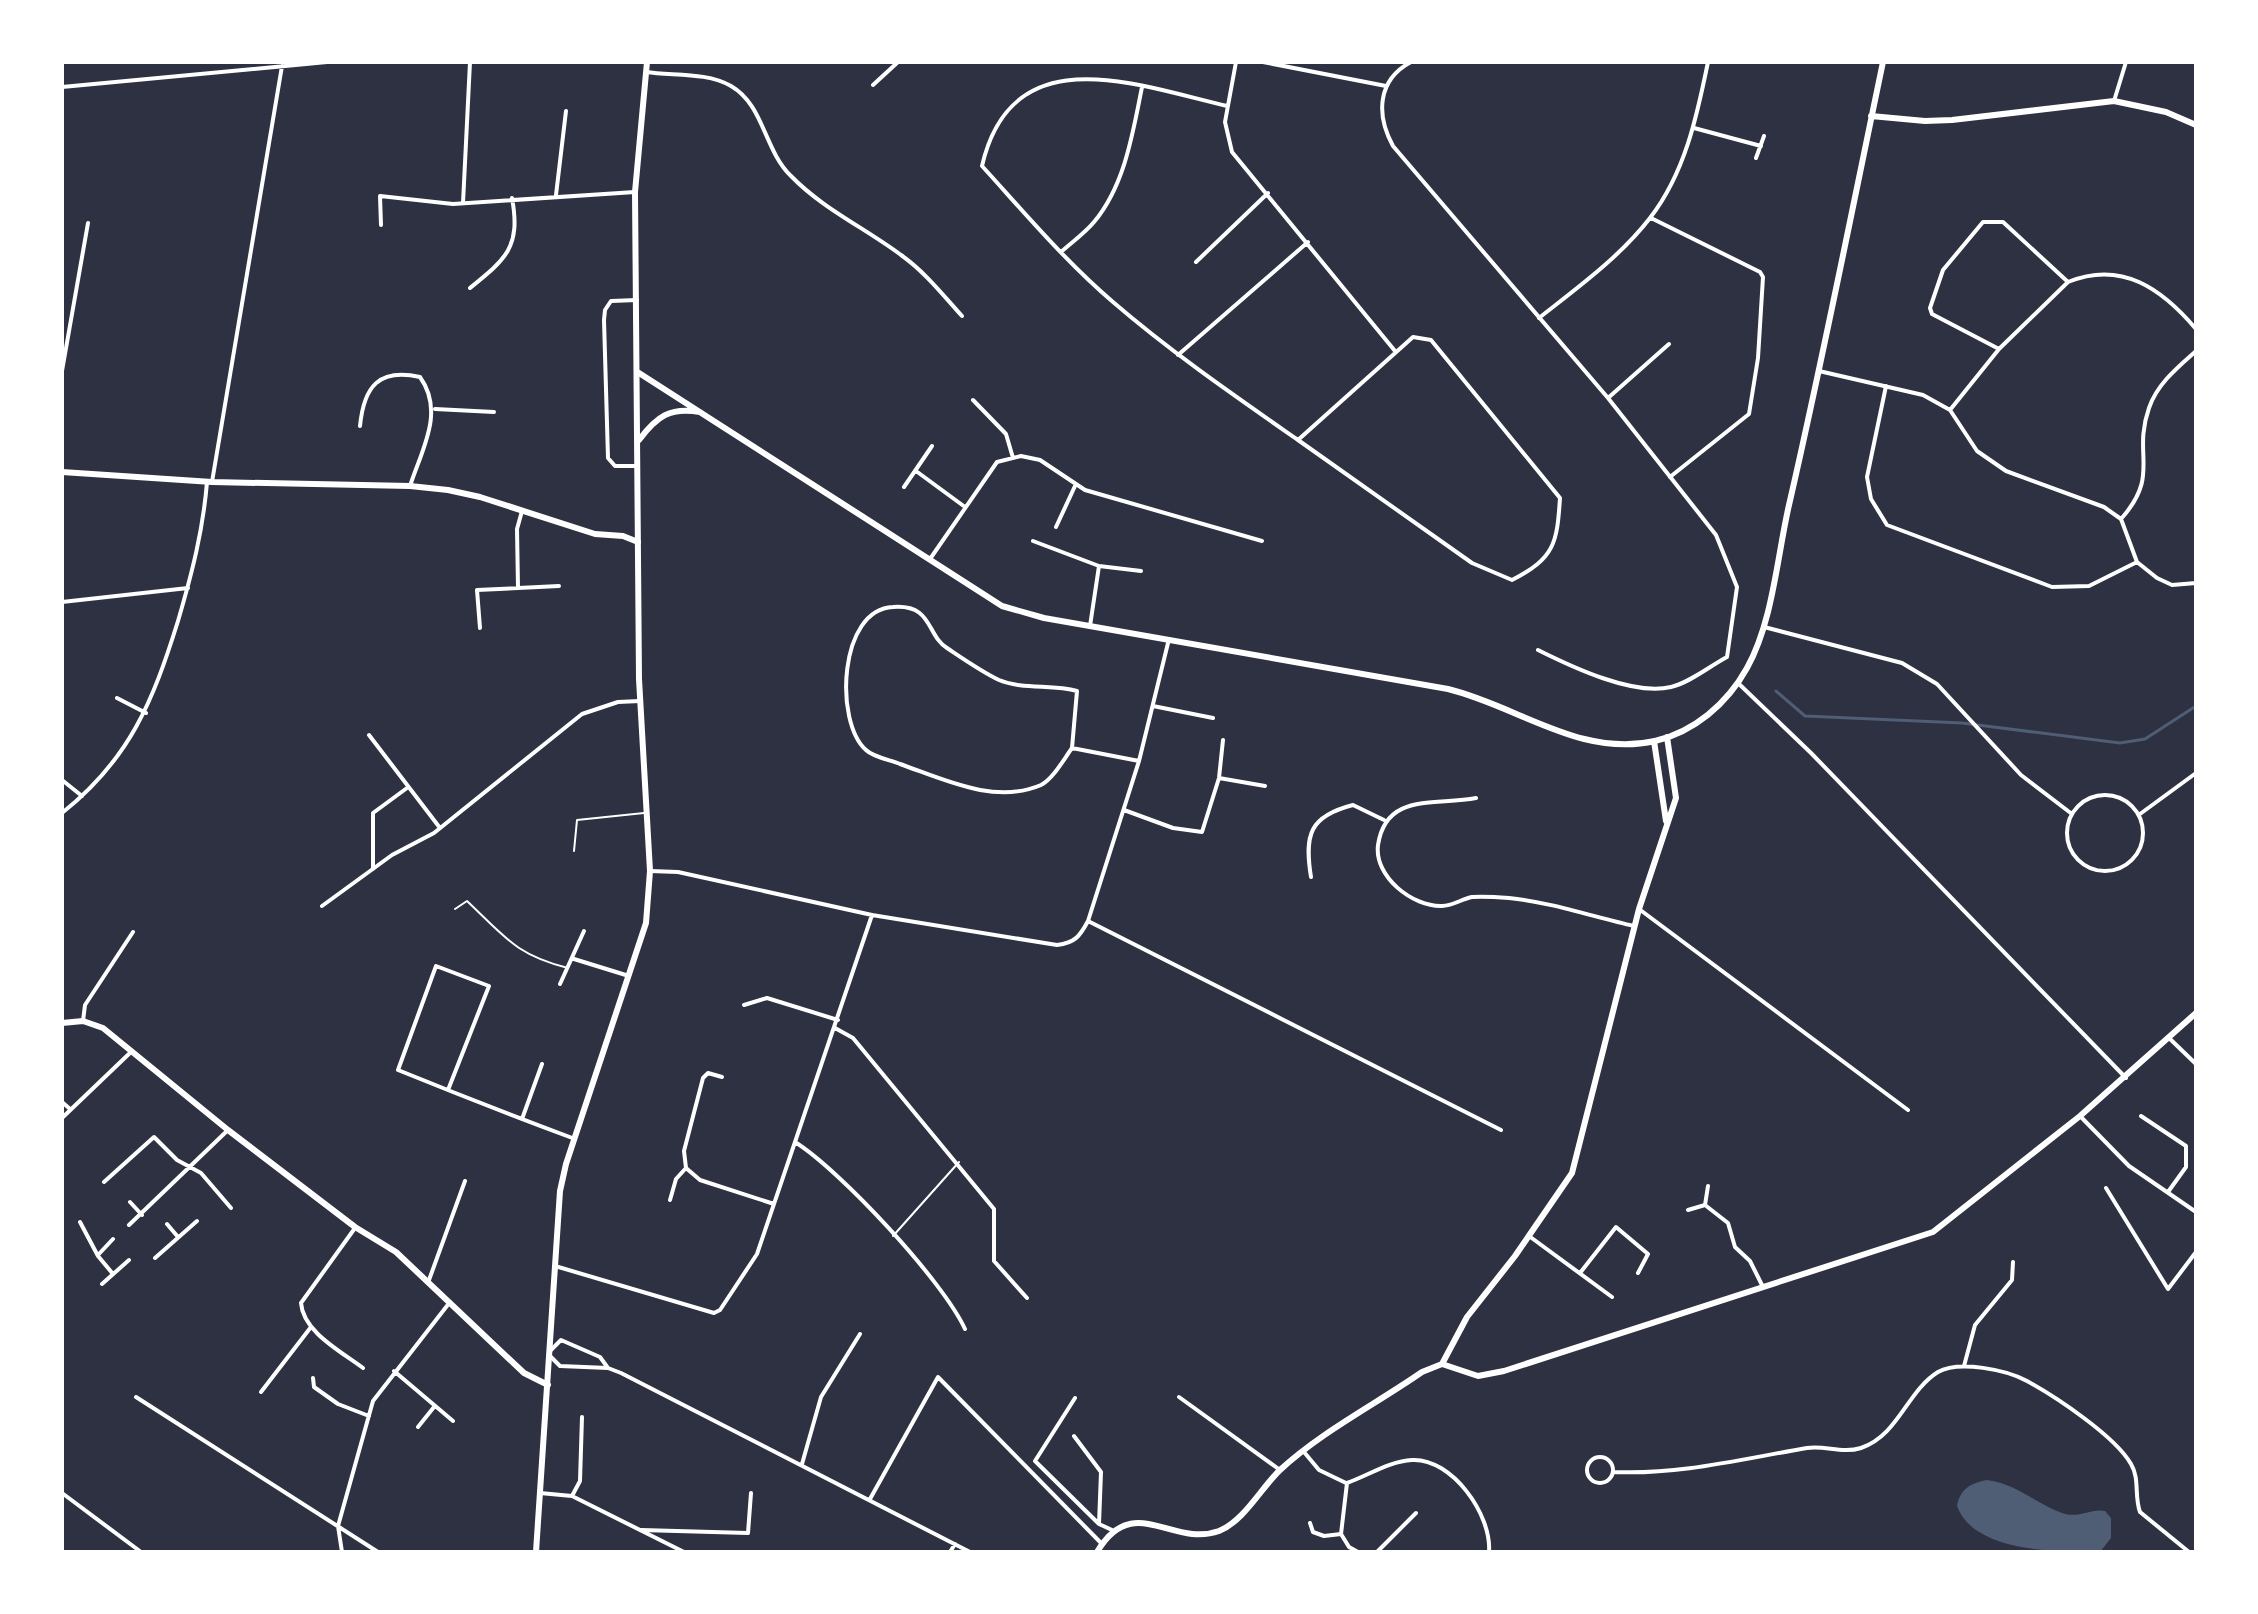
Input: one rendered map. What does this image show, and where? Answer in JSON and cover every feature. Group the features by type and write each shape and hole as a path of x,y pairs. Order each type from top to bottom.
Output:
{"street":[{"path":"62,87 327,62"},
{"path":"463,203 470,62"},
{"path":"536,1552 560,1191 646,923 650,871 649,813 640,701 635,192 647,62"},
{"path":"873,85 898,62"},
{"path":"1236,62 1227,106 1225,131 1229,146 1395,351"},
{"path":"1263,62 1386,86"},
{"path":"1411,62 1395,72 1386,86 1382,120 1393,146 1608,398 1716,535 1737,587 1727,657 1671,687 1628,685 1586,674 1538,650"},
{"path":"1539,318 1599,270 1651,218 1678,171 1694,128 1708,62"},
{"path":"639,373 1002,606 1044,618 1448,689 1489,699 1576,739 1626,746 1654,741 1700,721 1719,706 1748,666 1762,627 1883,62"},
{"path":"2114,101 2126,62"},
{"path":"62,813 118,757 146,713 188,588 202,540 282,66"},
{"path":"646,72 710,78 728,84 748,97 769,145 790,176 860,230 904,257 962,316"},
{"path":"1227,106 1093,77 1053,82 1026,94 990,133 982,166 1061,252 1111,300 1178,355 1298,440 1472,563 1512,580 1534,569 1557,540 1560,498 1431,340 1413,337 1298,440"},
{"path":"1061,252 1094,223 1115,191 1133,133 1142,87"},
{"path":"1871,116 1952,120 2114,101 2166,112 2196,125"},
{"path":"556,195 566,111"},
{"path":"1694,128 1761,146"},
{"path":"1756,158 1764,136"},
{"path":"381,225 380,196 439,204 635,192"},
{"path":"1196,262 1268,193"},
{"path":"470,288 504,260 510,251 514,237 512,198"},
{"path":"1651,218 1760,272 1763,277 1758,358 1749,414 1670,477"},
{"path":"1999,349 1932,314 1930,308 1943,270 1983,222 2003,222 2068,282"},
{"path":"62,371 88,223"},
{"path":"1178,355 1308,242"},
{"path":"1950,410 1999,349 2068,282 2097,274 2125,275 2150,285 2168,297 2196,329"},
{"path":"638,300 611,301 604,320 608,458 615,466 640,466"},
{"path":"1608,398 1669,344"},
{"path":"2121,519 2138,499 2143,484 2143,431 2149,406 2170,375 2196,351"},
{"path":"1819,371 1923,395 1950,410 1977,451 2006,471 2104,507 2121,519 2137,562 2172,585 2196,583"},
{"path":"360,426 366,397 374,384 387,376 403,373 420,377 430,391 435,409 410,486"},
{"path":"1886,386 1867,477 1871,499 1887,525 2052,587 2089,586 2137,562"},
{"path":"973,400 1006,434 1013,458"},
{"path":"435,409 494,412"},
{"path":"639,440 653,422 667,412 684,410 703,413"},
{"path":"904,487 932,446"},
{"path":"930,559 997,462 1013,458 1040,460 1075,486 1262,541"},
{"path":"916,471 965,507"},
{"path":"62,472 210,482 410,486 480,497 595,534 623,536 638,542"},
{"path":"1056,527 1075,486"},
{"path":"518,588 517,529 522,511"},
{"path":"1033,541 1099,566 1141,571"},
{"path":"1090,626 1099,566"},
{"path":"480,628 477,590 559,586"},
{"path":"62,602 188,588"},
{"path":"891,606 918,611 935,630 943,647 999,680 1077,691 1072,748 1045,783 1021,792 960,787 866,751 853,732 844,694 844,677 856,634 866,619 891,606"},
{"path":"1762,627 1902,663 1937,684 2021,775 2072,814"},
{"path":"650,871 678,872 872,915 1057,945 1079,938 1088,921 1139,761 1169,639"},
{"path":"1738,683 1811,753 2126,1078"},
{"path":"117,698 146,713"},
{"path":"322,906 373,869 440,828 582,714 618,702 640,701"},
{"path":"1153,706 1213,718"},
{"path":"369,735 440,828"},
{"path":"1097,1552 1112,1530 1141,1522 1199,1533 1219,1531 1235,1519 1280,1470 1304,1452 1422,1372 1442,1364 1467,1317 1572,1173 1634,926 1676,798 1667,737"},
{"path":"1124,810 1173,828 1202,832 1219,778 1223,740"},
{"path":"1654,741 1666,825"},
{"path":"1072,748 1139,761"},
{"path":"2140,814 2196,773"},
{"path":"1219,778 1265,786"},
{"path":"62,780 82,796"},
{"path":"373,869 373,813 407,788"},
{"path":"2101,794 2125,799 2140,814 2144,830 2137,855 2128,864 2103,871 2079,861 2071,851 2067,826 2072,814 2079,804 2101,794"},
{"path":"1476,798 1449,804 1416,804 1396,810 1384,820 1377,849 1387,877 1405,896 1442,906 1471,897 1510,898 1634,926"},
{"path":"1311,877 1307,851 1312,830 1326,812 1353,805 1384,820"},
{"path":"1639,909 1908,1110"},
{"path":"555,1266 714,1313 740,1284 757,1254 872,915"},
{"path":"1088,921 1501,1130"},
{"path":"560,984 574,959 584,931"},
{"path":"83,1021 85,1005 133,932"},
{"path":"574,959 629,976"},
{"path":"448,1090 489,986 436,966 398,1070 448,1090 522,1119 575,1139"},
{"path":"744,1005 767,998 838,1020"},
{"path":"1442,1364 1478,1376 1504,1371 1933,1232 2126,1078 2196,1013"},
{"path":"62,1023 83,1021 103,1028 228,1130 355,1227 396,1252 524,1373 548,1385"},
{"path":"835,1028 853,1038 959,1162 994,1209 994,1261 1027,1298"},
{"path":"2169,1038 2196,1064"},
{"path":"62,1118 132,1051"},
{"path":"522,1119 542,1064"},
{"path":"722,1077 708,1073 703,1078 684,1151 686,1168 700,1180 774,1204"},
{"path":"62,1102 70,1109"},
{"path":"2080,1116 2129,1166 2196,1212"},
{"path":"2141,1116 2186,1146 2186,1167 2168,1192"},
{"path":"129,1225 165,1194 187,1166 228,1130"},
{"path":"104,1182 154,1137 187,1166 201,1173 231,1208"},
{"path":"795,1142 818,1157 893,1236 953,1304 965,1329"},
{"path":"670,1200 676,1179 686,1168"},
{"path":"429,1280 465,1181"},
{"path":"1705,1205 1708,1186"},
{"path":"2106,1188 2168,1289 2196,1252"},
{"path":"130,1202 142,1215"},
{"path":"1705,1205 1728,1223 1735,1247 1750,1261 1763,1287"},
{"path":"1688,1210 1705,1205"},
{"path":"155,1258 197,1221"},
{"path":"80,1222 98,1256 113,1274"},
{"path":"167,1224 178,1237"},
{"path":"355,1227 304,1296 302,1312 311,1327 363,1368"},
{"path":"1580,1273 1616,1227 1648,1254 1638,1273"},
{"path":"1529,1236 1612,1297"},
{"path":"98,1256 113,1239"},
{"path":"102,1284 129,1260"},
{"path":"1964,1366 1975,1325 2012,1280 2013,1262"},
{"path":"342,1552 338,1526 377,1392 450,1302"},
{"path":"261,1392 311,1327"},
{"path":"802,1464 821,1397 860,1334"},
{"path":"547,1354 561,1340 600,1357 608,1368"},
{"path":"547,1354 560,1366 608,1368 970,1552"},
{"path":"1614,1472 1685,1469 1759,1459 1810,1447 1851,1451 1886,1433 1935,1374 1964,1366 2027,1381 2103,1435 2130,1462 2140,1512 2189,1552"},
{"path":"394,1371 453,1421"},
{"path":"870,1499 938,1377 1102,1544"},
{"path":"313,1378 314,1387 338,1404 369,1416"},
{"path":"136,1397 378,1552"},
{"path":"1179,1397 1280,1470"},
{"path":"1075,1398 1035,1461 1099,1524 1112,1530"},
{"path":"418,1427 435,1406"},
{"path":"572,1496 580,1481 582,1417"},
{"path":"1074,1436 1101,1472 1099,1524"},
{"path":"1304,1452 1319,1470 1347,1483 1408,1460 1433,1464 1449,1474 1481,1512 1489,1533 1489,1552"},
{"path":"1603,1457 1611,1462 1614,1472 1608,1481 1599,1484 1589,1477 1587,1468 1592,1460 1603,1457"},
{"path":"1347,1483 1341,1534 1349,1547 1358,1552"},
{"path":"540,1493 572,1496 684,1552"},
{"path":"638,1530 748,1533 751,1493"},
{"path":"63,1496 133,1550 141,1552"},
{"path":"1377,1552 1416,1513"},
{"path":"1310,1523 1313,1532 1324,1536 1341,1534"},
{"path":"950,1552 955,1544"}],"lane":[{"path":"574,851 577,820 649,813"},
{"path":"455,909 467,901 533,959 569,968"},
{"path":"893,1236 959,1162"}],"water":[{"path":"1987,1480 2008,1485 2062,1513 2074,1515 2105,1511 2111,1518 2111,1538 2100,1552 2063,1551 2020,1547 1981,1533 1966,1521 1957,1506 1967,1488"}],"waterway":[{"path":"1776,691 1805,716 1962,723 2120,743 2145,739 2196,706"}]}
